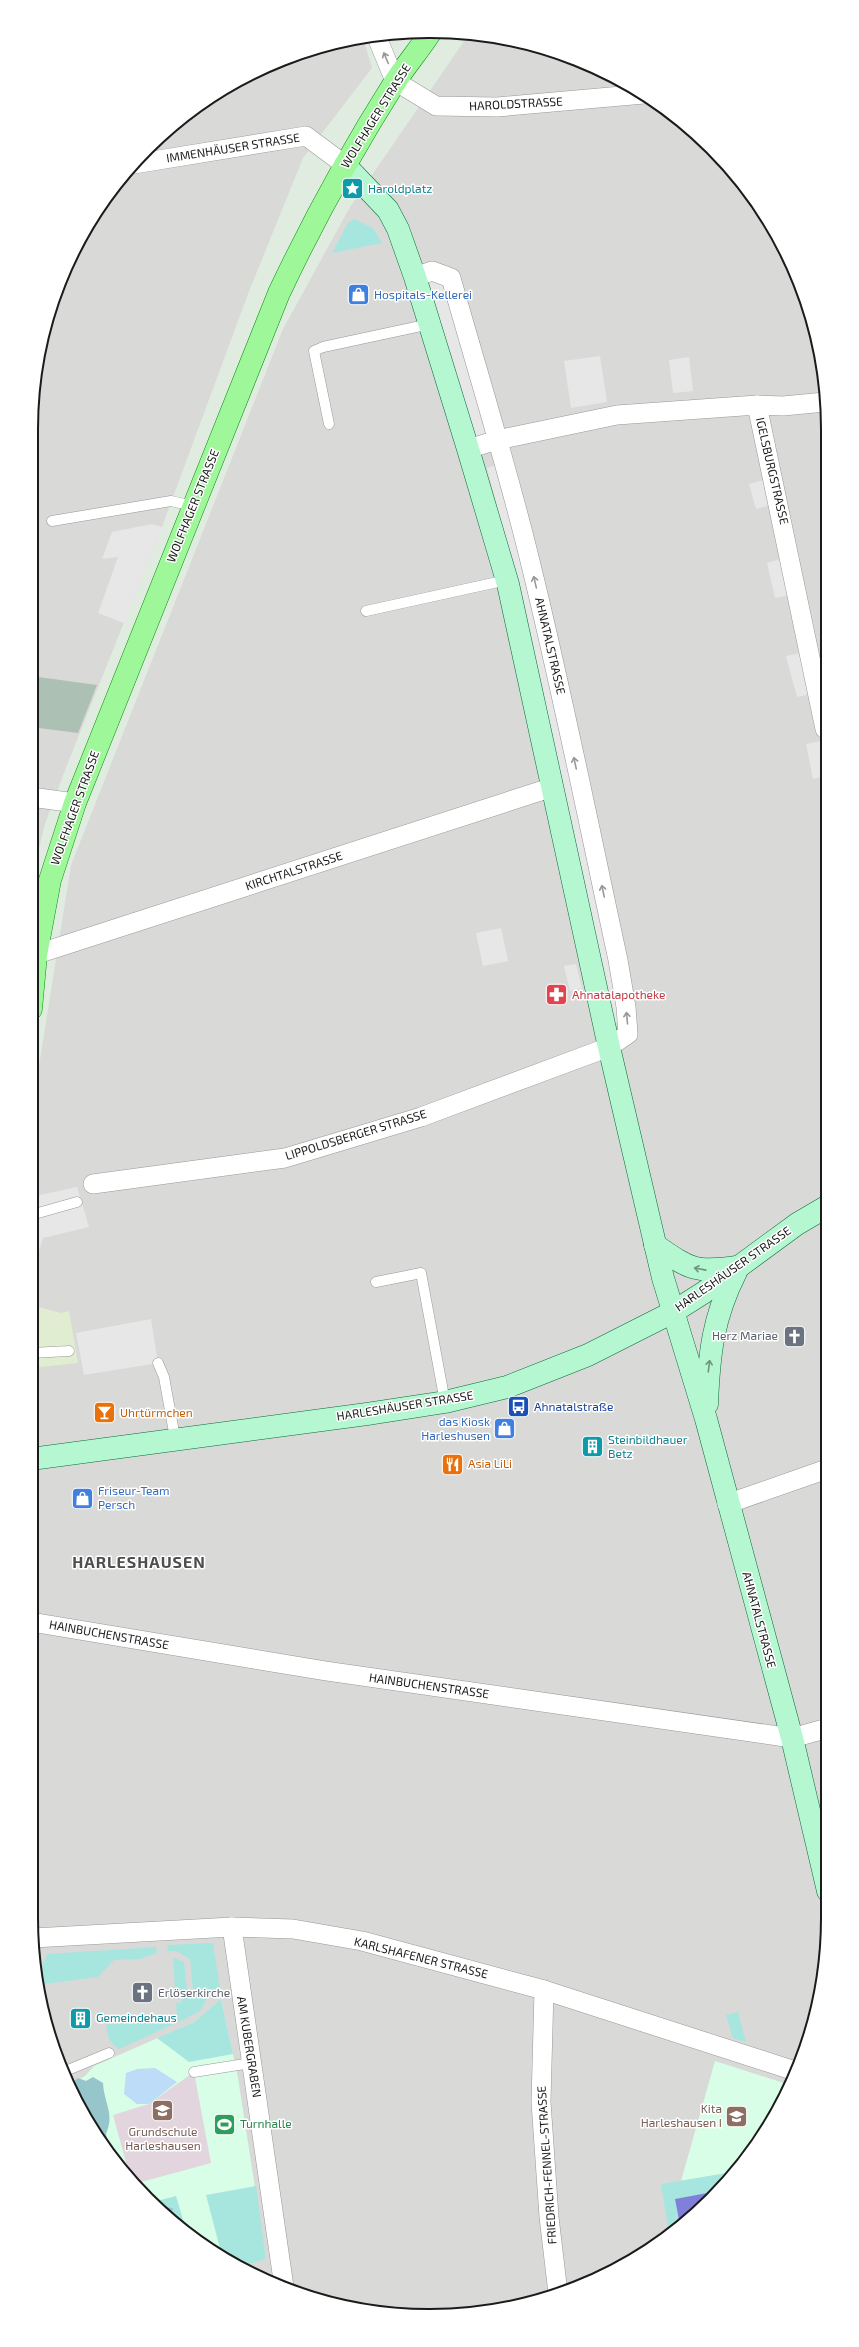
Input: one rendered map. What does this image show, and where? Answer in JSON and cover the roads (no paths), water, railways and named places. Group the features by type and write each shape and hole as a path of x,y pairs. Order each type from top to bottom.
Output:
{"main road":[{"name":"WOLFHAGER STRASSE","path":"38,933 50,880 75,804 279,293 306,237 345,166 395,81 426,38"}],"street":[{"path":"378,41 395,81"},
{"name":"HAROLDSTRASSE","path":"395,81 436,106 497,107 633,95"},
{"name":"IMMENHÄUSER STRASSE","path":"144,162 306,136 345,166"},
{"name":"AHNATALSTRASSE","path":"345,166 388,210 398,229 430,324 507,580 609,1047 655,1244 673,1312 706,1419 727,1504 792,1738 821,1861"},
{"name":"AHNATALSTRASSE","path":"415,277 432,271 451,278 498,440 529,556 549,639 618,960 626,1007 628,1034 609,1047"},
{"path":"757,405 783,406 820,402"},
{"name":"IGELSBURGSTRASSE","path":"468,449 498,440 623,414 757,405 821,710"},
{"name":"KIRCHTALSTRASSE","path":"38,953 553,787"},
{"path":"38,797 75,804"},
{"name":"LIPPOLDSBERGER STRASSE","path":"93,1184 285,1158 421,1117 609,1047"},
{"name":"HARLESHÄUSER STRASSE","path":"38,1457 445,1402 507,1387 588,1355 673,1312 821,1209"},
{"path":"655,1244 686,1266 710,1271 739,1267"},
{"path":"706,1419 708,1372 714,1330 723,1298 739,1267"},
{"path":"727,1504 821,1471"},
{"name":"HAINBUCHENSTRASSE","path":"38,1623 326,1671 792,1738 821,1730"},
{"name":"KARLSHAFENER STRASSE","path":"39,1938 232,1927 294,1929 362,1941 544,1990 790,2069"},
{"name":"AM KUBERGRABEN","path":"232,1927 283,2280"},
{"name":"FRIEDRICH-FENNEL-STRASSE","path":"544,1990 541,2102 549,2217 557,2287"}],"lane":[{"path":"329,424 314,351 323,347 430,324"},
{"path":"52,521 171,501 193,506"},
{"path":"366,611 507,580"},
{"path":"38,1213 77,1202"},
{"path":"376,1282 421,1273 445,1402"},
{"path":"38,1353 68,1351"},
{"path":"158,1363 164,1377 175,1438"},
{"path":"69,2070 109,2053"},
{"path":"194,2072 251,2063"}],"place":[{"name":"Haroldplatz","path":"352,189"},
{"name":"Hospitals-Kellerei","path":"359,295"},
{"name":"Ahnatalapotheke","path":"557,995"},
{"name":"Herz Mariae","path":"794,1336"},
{"name":"Ahnatalstraße","path":"518,1407"},
{"name":"Uhrtürmchen","path":"105,1413"},
{"name":"das Kiosk Harleshusen","path":"505,1429"},
{"name":"Steinbildhauer Betz","path":"592,1447"},
{"name":"Asia LiLi","path":"452,1464"},
{"name":"Friseur-Team Persch","path":"82,1498"},
{"name":"Erlöserkirche","path":"143,1993"},
{"name":"Gemeindehaus","path":"81,2018"},
{"name":"Grundschule Harleshausen","path":"163,2111"},
{"name":"Kita Harleshausen I","path":"737,2116"},
{"name":"Turnhalle","path":"225,2124"}],"district":[{"name":"HARLESHAUSEN","path":"139,1562"}]}
